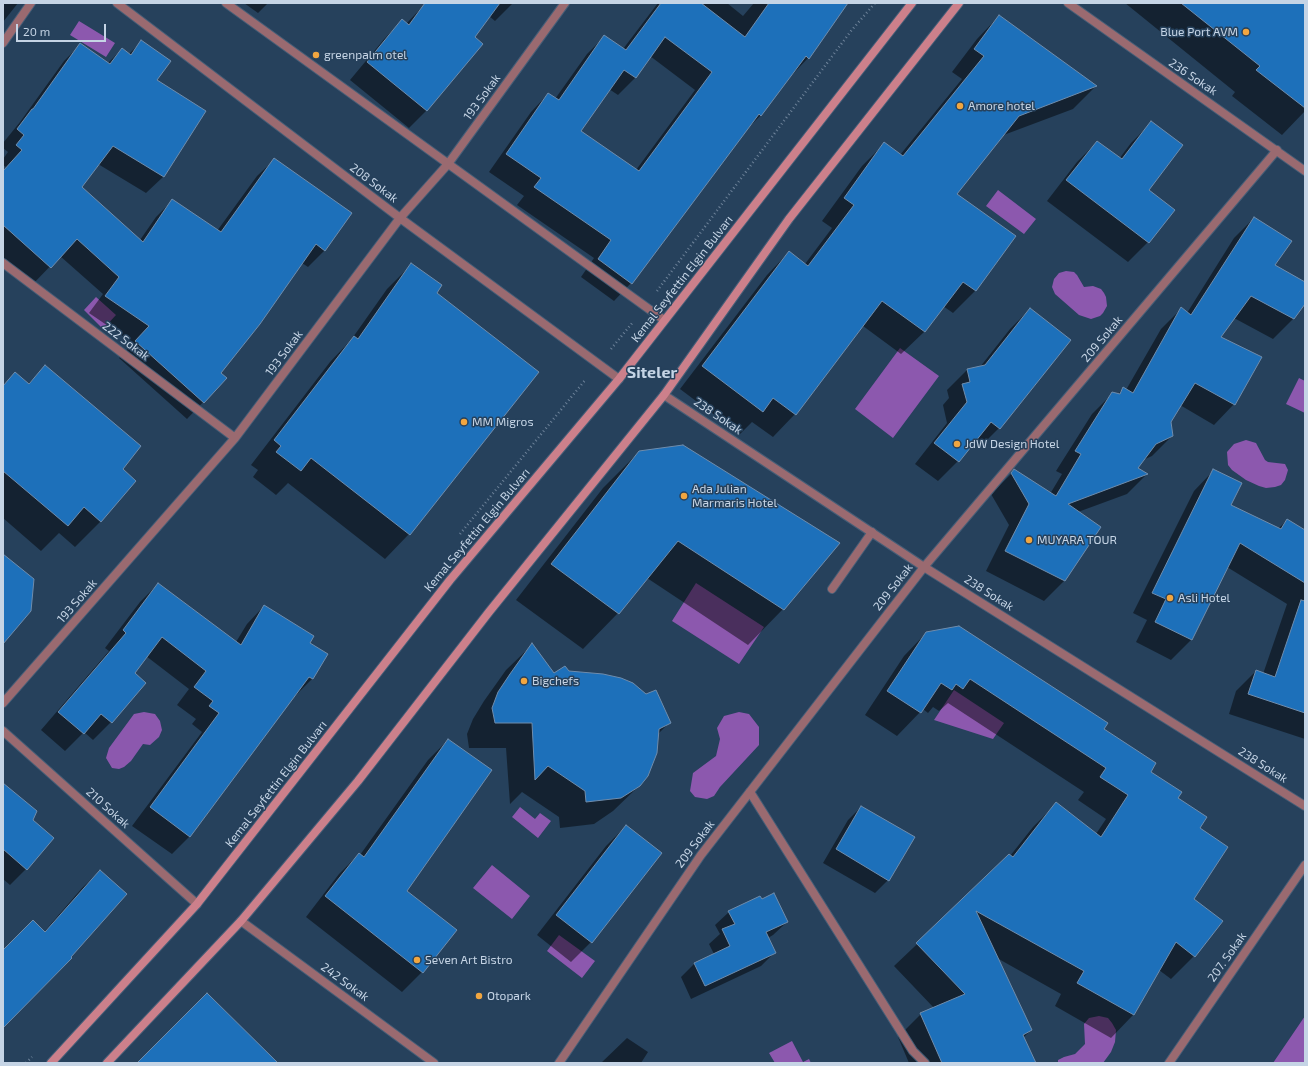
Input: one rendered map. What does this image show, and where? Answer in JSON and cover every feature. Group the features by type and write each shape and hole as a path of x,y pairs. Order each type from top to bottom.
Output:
{"main road":[{"name":"Kemal Seyfettin Elgin Bulvarı","path":"51,1063 197,904 450,580 619,379 912,3"},
{"path":"107,1063 241,921 358,781 489,612 664,395 789,219 960,3"}],"street":[{"path":"3,43 31,3"},
{"name":"208 Sokak","path":"117,3 400,218 619,379"},
{"path":"226,3 664,320"},
{"name":"193 Sokak","path":"3,703 235,438 400,218 448,164 566,3"},
{"name":"236 Sokak","path":"1068,3 1305,171"},
{"name":"209 Sokak","path":"559,1063 701,855 924,567 1277,150"},
{"name":"222 Sokak","path":"3,263 235,438"},
{"name":"238 Sokak","path":"664,395 924,567 1305,806"},
{"path":"832,589 872,532"},
{"name":"210 Sokak","path":"3,731 197,904"},
{"path":"750,792 913,1051 925,1063"},
{"name":"207. Sokak","path":"1169,1063 1305,865"},
{"name":"242 Sokak","path":"241,921 434,1063"}],"path":[{"path":"645,306 851,31 875,3"}],"shaded area":[{"path":"79,21 115,43 106,57 70,35"},
{"path":"998,190 1036,219 1024,234 986,206"},
{"path":"1066,271 1074,272 1084,287 1093,286 1101,289 1106,297 1107,306 1100,316 1091,319 1079,315 1055,294 1052,287 1054,279 1059,273"},
{"path":"96,297 116,315 103,329 84,310"},
{"path":"900,348 939,376 893,438 855,409"},
{"path":"1299,378 1305,381 1305,413 1286,404"},
{"path":"1246,440 1256,443 1265,460 1268,462 1285,464 1288,470 1285,480 1281,485 1266,488 1259,486 1246,480 1232,470 1228,465 1227,452 1234,444"},
{"path":"696,583 764,627 739,664 672,621"},
{"path":"954,690 1004,723 993,739 934,720"},
{"path":"144,712 155,714 160,721 162,730 159,737 150,745 143,744 131,761 124,767 119,769 112,768 106,758 109,748 134,714"},
{"path":"739,712 749,714 759,727 759,745 720,787 714,796 707,799 695,797 690,791 693,773 716,756 720,739 717,728 724,716"},
{"path":"520,807 535,819 540,813 551,821 538,838 512,817"},
{"path":"492,865 530,896 512,919 473,888"},
{"path":"559,935 595,961 582,978 547,951"},
{"path":"1099,1016 1108,1018 1116,1030 1115,1042 1111,1052 1103,1063 1058,1063 1058,1060 1075,1054 1085,1044 1084,1024 1089,1018"},
{"path":"1305,1016 1305,1063 1273,1063"},
{"path":"792,1041 803,1062 809,1059 811,1063 775,1063 769,1053"}],"building":[{"path":"425,3 500,3 475,37 483,44 427,111 367,62 402,19 409,25"},
{"path":"661,3 701,3 745,37 769,3 848,3 809,59 806,56 761,116 759,114 632,284 598,259 611,240 534,187 541,178 506,154 548,93 559,100 604,35 626,50","holes":["665,37 712,72 639,171 581,131 624,70 636,78"]},
{"path":"1181,3 1305,3 1305,108 1256,70 1260,66"},
{"path":"999,15 1097,86 1019,116 957,194 1016,236 976,291 963,282 925,332 882,301 796,415 773,398 763,412 702,366 789,251 808,266 854,205 844,198 884,142 903,156 984,56 974,49"},
{"path":"141,40 171,61 157,80 206,111 164,177 113,146 82,187 143,242 172,199 221,232 274,158 352,213 325,251 316,244 260,324 221,373 227,378 204,403 135,341 149,326 105,296 119,277 77,239 51,268 3,225 3,171 22,150 16,145 24,135 17,129 80,43 110,64 122,48 131,55"},
{"path":"1151,121 1183,145 1149,190 1175,210 1149,243 1066,180 1097,141 1122,159"},
{"path":"1254,217 1292,241 1275,265 1305,282 1305,304 1294,319 1251,296 1221,337 1262,357 1235,405 1195,383 1171,422 1173,436 1156,444 1138,468 1148,474 1068,504 1101,527 1065,581 1005,551 1029,504 1011,473 1014,469 1056,496 1081,454 1075,451 1112,392 1120,394 1123,387 1133,393 1181,307 1191,315"},
{"path":"411,263 442,285 437,293 539,372 410,535 311,458 301,471 276,452 281,446 274,440 354,336 358,339"},
{"path":"1030,308 1071,340 1000,429 991,422 959,462 934,443 967,402 962,384 970,382 967,369 985,365"},
{"path":"45,365 141,446 123,469 136,481 101,522 84,507 68,526 3,471 3,386 15,372 29,384"},
{"name":"Ada Julian Marmaris Hotel","path":"683,445 840,543 784,610 678,541 619,614 551,564 639,451"},
{"path":"1213,469 1242,483 1231,505 1281,529 1287,519 1305,530 1305,583 1240,543 1192,640 1155,622 1166,599 1152,593"},
{"path":"3,554 34,579 31,611 3,644"},
{"path":"158,583 241,645 264,605 314,636 310,643 328,654 313,679 309,677 190,837 150,807 219,713 209,706 213,701 194,687 206,671 162,637 135,673 146,683 112,723 101,714 84,734 58,712 126,633 123,630"},
{"path":"1301,600 1305,601 1305,713 1248,694 1256,670 1275,677"},
{"path":"959,626 1108,723 1104,729 1156,763 1151,772 1182,792 1178,798 1207,817 1200,828 1228,847 1194,899 1223,921 1195,957 1176,942 1134,1015 1077,983 1084,971 976,911 1032,1030 1023,1035 1036,1063 942,1063 920,1013 965,994 916,943 1009,854 1013,857 1056,802 1101,837 1128,795 1100,777 1106,768 970,679 963,689 956,684 952,690 941,683 921,713 887,691 926,632"},
{"path":"532,643 554,673 565,666 569,671 603,674 621,678 633,683 646,694 656,690 671,723 659,729 657,753 648,776 640,786 621,798 586,802 585,791 548,766 535,780 532,723 495,723 492,708 498,692"},
{"path":"448,739 492,770 407,891 457,930 423,973 325,896 359,853 364,857"},
{"path":"3,783 37,811 33,820 54,838 27,870 3,849"},
{"path":"861,806 915,837 889,881 836,849"},
{"path":"626,825 662,853 592,943 556,915"},
{"path":"100,870 127,894 71,957 72,958 3,1028 3,950 33,920 45,932"},
{"path":"774,893 788,922 766,932 776,953 705,986 694,963 730,946 722,929 735,924 728,911 760,896 762,899"},
{"path":"207,993 278,1063 137,1063"}],"place":[{"name":"Blue Port AVM","path":"1246,32"},
{"name":"greenpalm otel","path":"316,55"},
{"name":"Amore hotel","path":"960,106"},
{"name":"MM Migros","path":"464,422"},
{"name":"JdW Design Hotel","path":"957,444"},
{"name":"Ada Julian Marmaris Hotel","path":"684,496"},
{"name":"MUYARA TOUR","path":"1029,540"},
{"name":"Asli Hotel","path":"1170,598"},
{"name":"Bigchefs","path":"524,681"},
{"name":"Seven Art Bistro","path":"417,960"},
{"name":"Otopark","path":"479,996"}],"district":[{"name":"Siteler","path":"652,373"}]}
